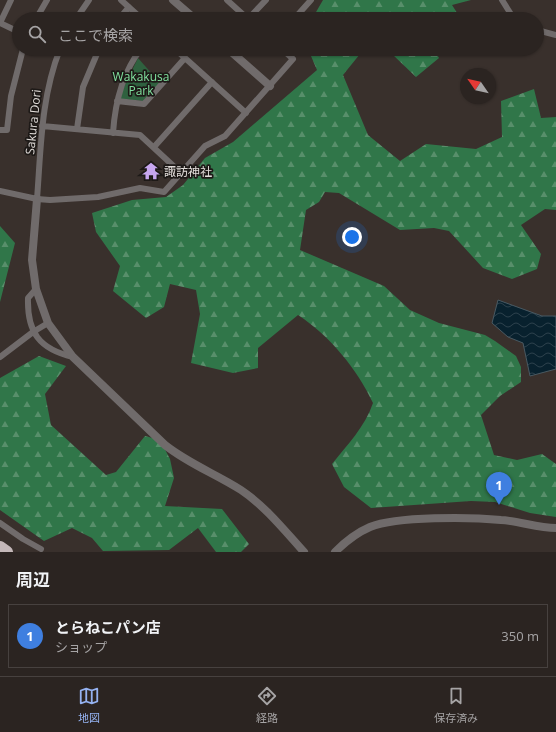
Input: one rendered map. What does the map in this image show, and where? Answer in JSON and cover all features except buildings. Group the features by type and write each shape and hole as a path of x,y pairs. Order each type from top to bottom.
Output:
{"highway":[{"path":"0,547 7,552"}],"street":[{"path":"11,0 0,23 12,29"},
{"path":"40,12 47,0"},
{"path":"80,12 88,0"},
{"path":"121,0 134,12"},
{"path":"174,0 187,12"},
{"path":"227,0 240,12"},
{"path":"255,12 266,0"},
{"path":"300,12 311,0"},
{"path":"502,0 510,12"},
{"path":"125,12 129,7"},
{"path":"544,32 556,35"},
{"path":"0,130 7,130 11,96 21,56"},
{"name":"Sakura Dori","path":"37,199 42,126 46,96 51,72 57,56"},
{"path":"77,129 83,87 96,56"},
{"path":"113,132 117,101 128,69 136,56"},
{"path":"236,56 270,86"},
{"path":"0,191 37,199 98,197 140,188 164,192 205,146 225,136 293,59 290,56"},
{"path":"117,101 144,104 185,58 246,113"},
{"path":"154,148 212,82"},
{"path":"42,126 140,135 181,173"},
{"path":"37,199 32,260 36,289 48,323 73,357 165,446 182,459 242,491 304,552"},
{"path":"36,289 28,298 33,332 39,340 59,354 73,357"},
{"path":"0,357 33,332 48,323"},
{"path":"335,552 356,534 371,526 395,522 473,518 503,520 546,528 556,528"},
{"path":"0,523 41,549"}],"green space":[{"path":"323,0 471,0 452,5 456,12 316,12"},
{"path":"311,56 358,56 343,75 368,135 400,161 426,144 476,149 502,137 501,101 534,89 541,118 556,117 556,210 545,209 521,225 541,254 537,269 512,279 483,268 449,231 434,228 400,230 339,193 325,192 319,202 306,210 300,250 384,286 410,310 439,323 485,335 516,356 521,367 521,382 500,396 481,415 494,455 517,460 542,454 556,464 556,517 530,513 495,502 471,501 371,508 344,487 332,464 360,428 370,412 373,403 359,378 342,354 310,323 298,315 258,348 258,368 233,373 191,363 200,314 196,290 170,284 164,307 146,318 113,291 120,266 96,232 92,213 132,200 166,197 183,185 205,158 233,142 317,70"},
{"path":"394,56 438,56 439,58 416,77"},
{"name":"Wakakusa Park","path":"138,58 160,83 143,101 120,99 124,87"},
{"path":"0,226 15,243 0,302"},
{"path":"39,356 66,366 45,394 51,425 106,475 116,472 145,436 160,440 170,459 174,478 165,506 222,509 249,544 241,552 216,552 198,528 169,550 103,551 92,538 72,528 44,541 0,510 0,378"}],"water":[{"path":"498,300 542,316 556,316 556,369 530,376 523,343 508,337 492,323"}],"place":[{"name":"諏訪神社","path":"151,171"},
{"name":"とらねこパン店","path":"499,505"}]}
